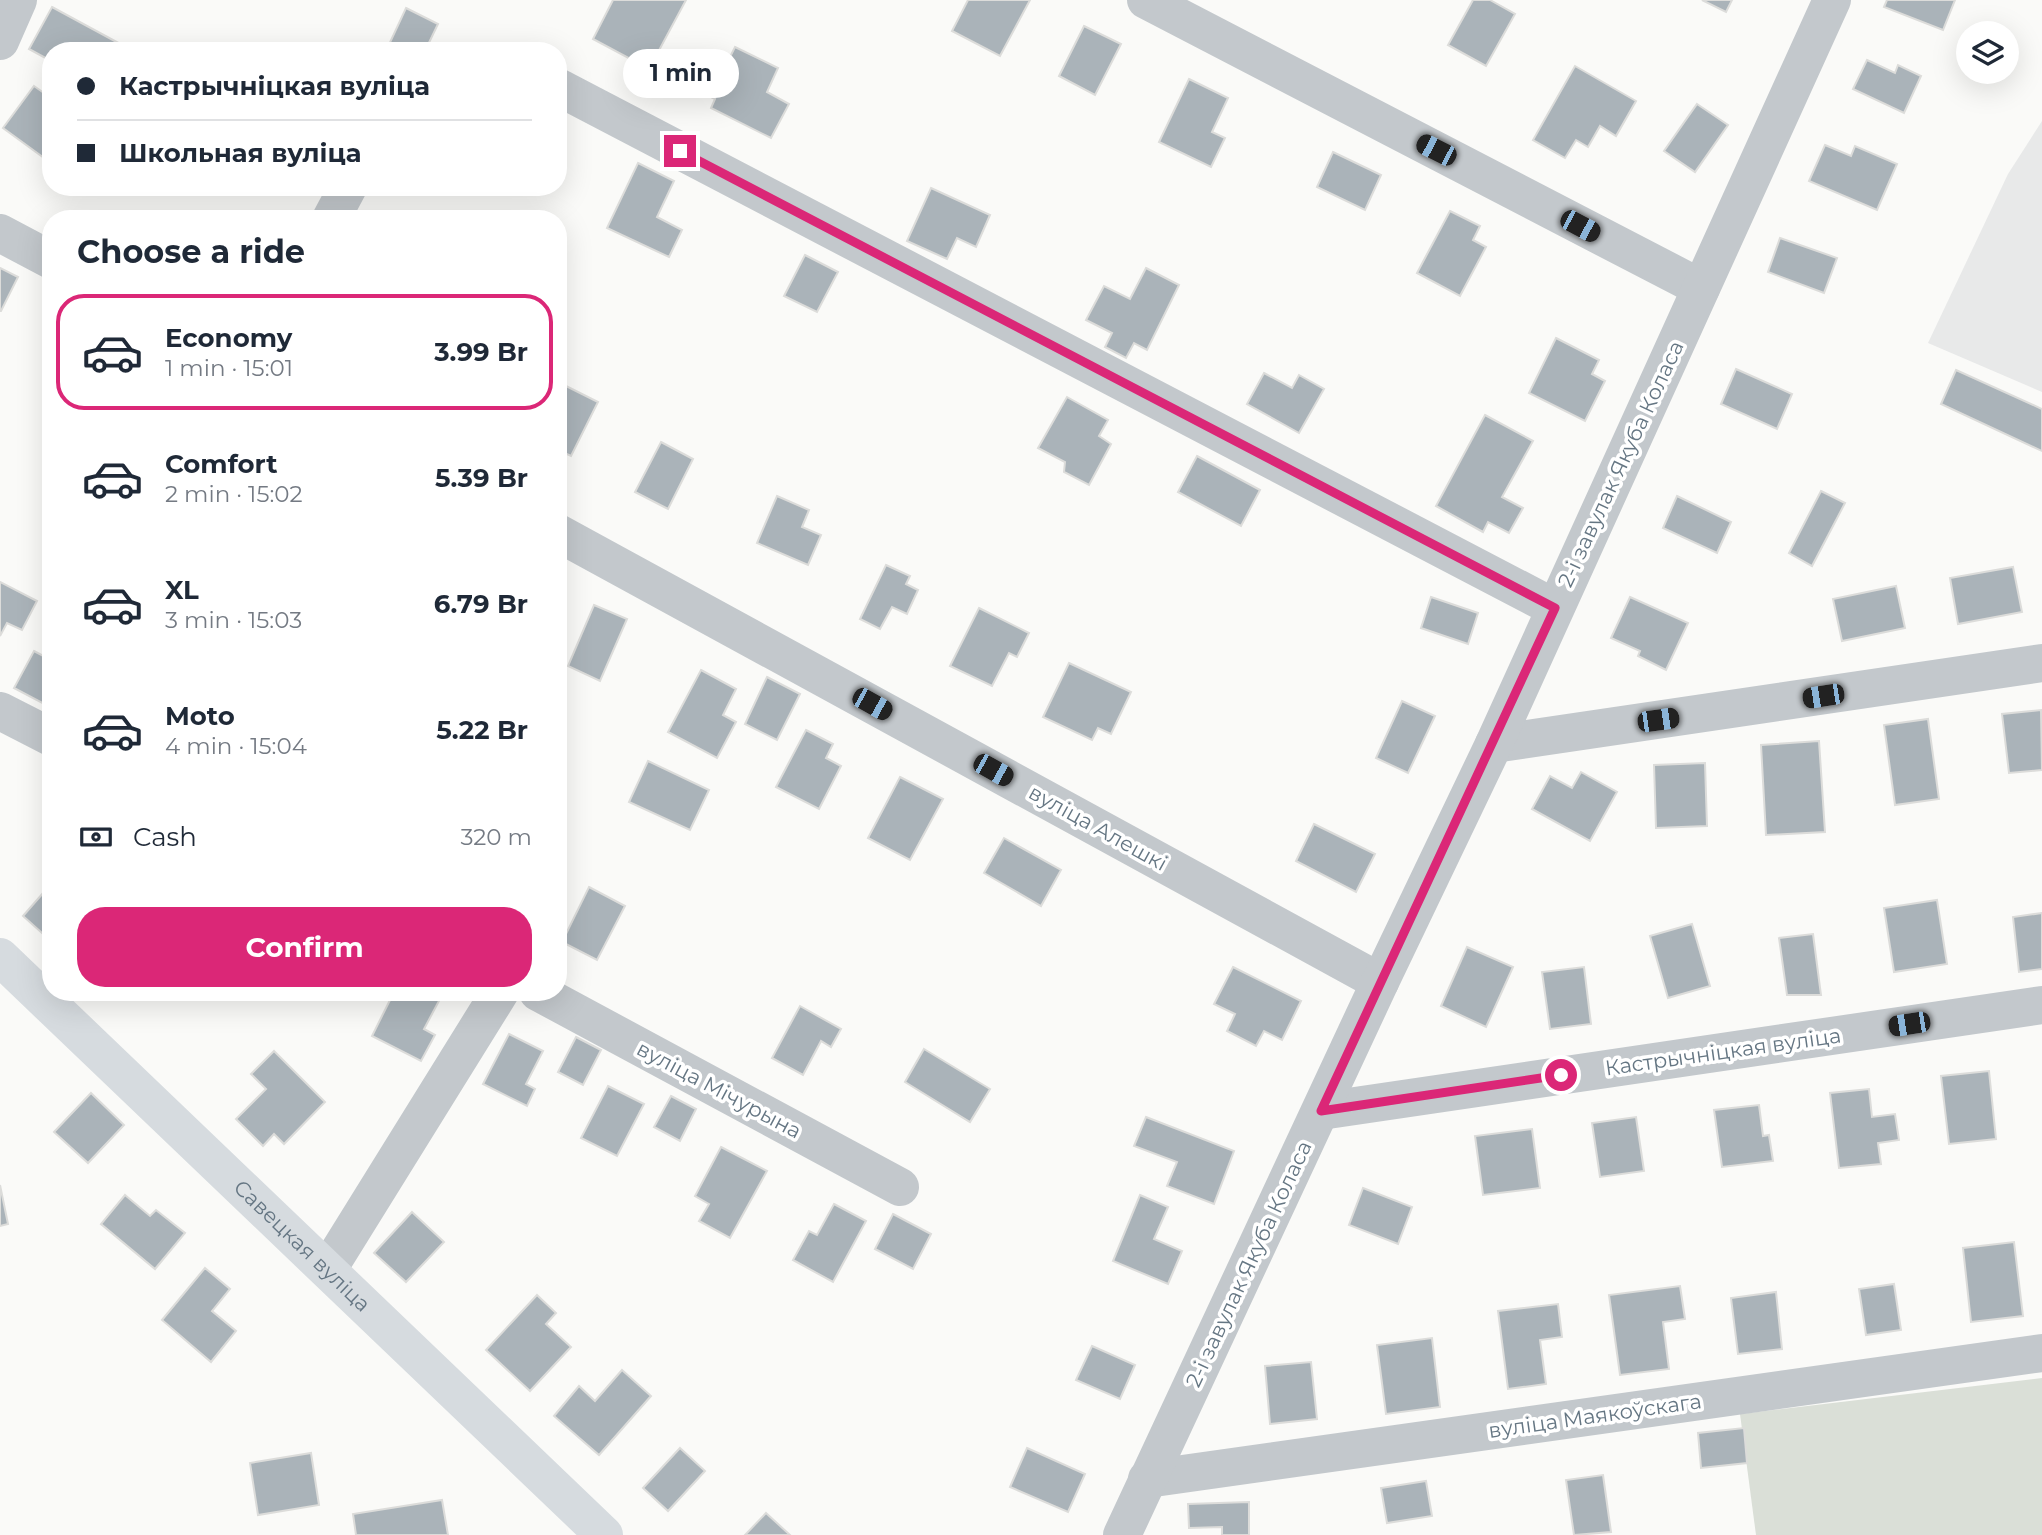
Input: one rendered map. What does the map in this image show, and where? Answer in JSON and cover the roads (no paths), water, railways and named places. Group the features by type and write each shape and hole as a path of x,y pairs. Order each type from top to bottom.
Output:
{"street":[{"path":"0,41 18,0"},
{"path":"1146,0 1701,288"},
{"name":"2-і завулак Якуба Коласа","path":"1122,1535 1494,744 1832,0"},
{"path":"567,92 1555,608"},
{"path":"0,233 42,255"},
{"name":"вуліца Алешкі","path":"567,538 1380,982"},
{"path":"1494,744 2042,663"},
{"path":"0,711 42,732"},
{"name":"Савецкая вуліца","path":"0,957 42,997"},
{"name":"Савецкая вуліца","path":"46,1001 604,1535"},
{"path":"328,1269 494,1001"},
{"name":"вуліца Мічурына","path":"555,1001 900,1187"},
{"name":"Кастрычніцкая вуліца","path":"1321,1111 2042,1005"},
{"name":"вуліца Маякоўскага","path":"1147,1479 2042,1353"}]}
